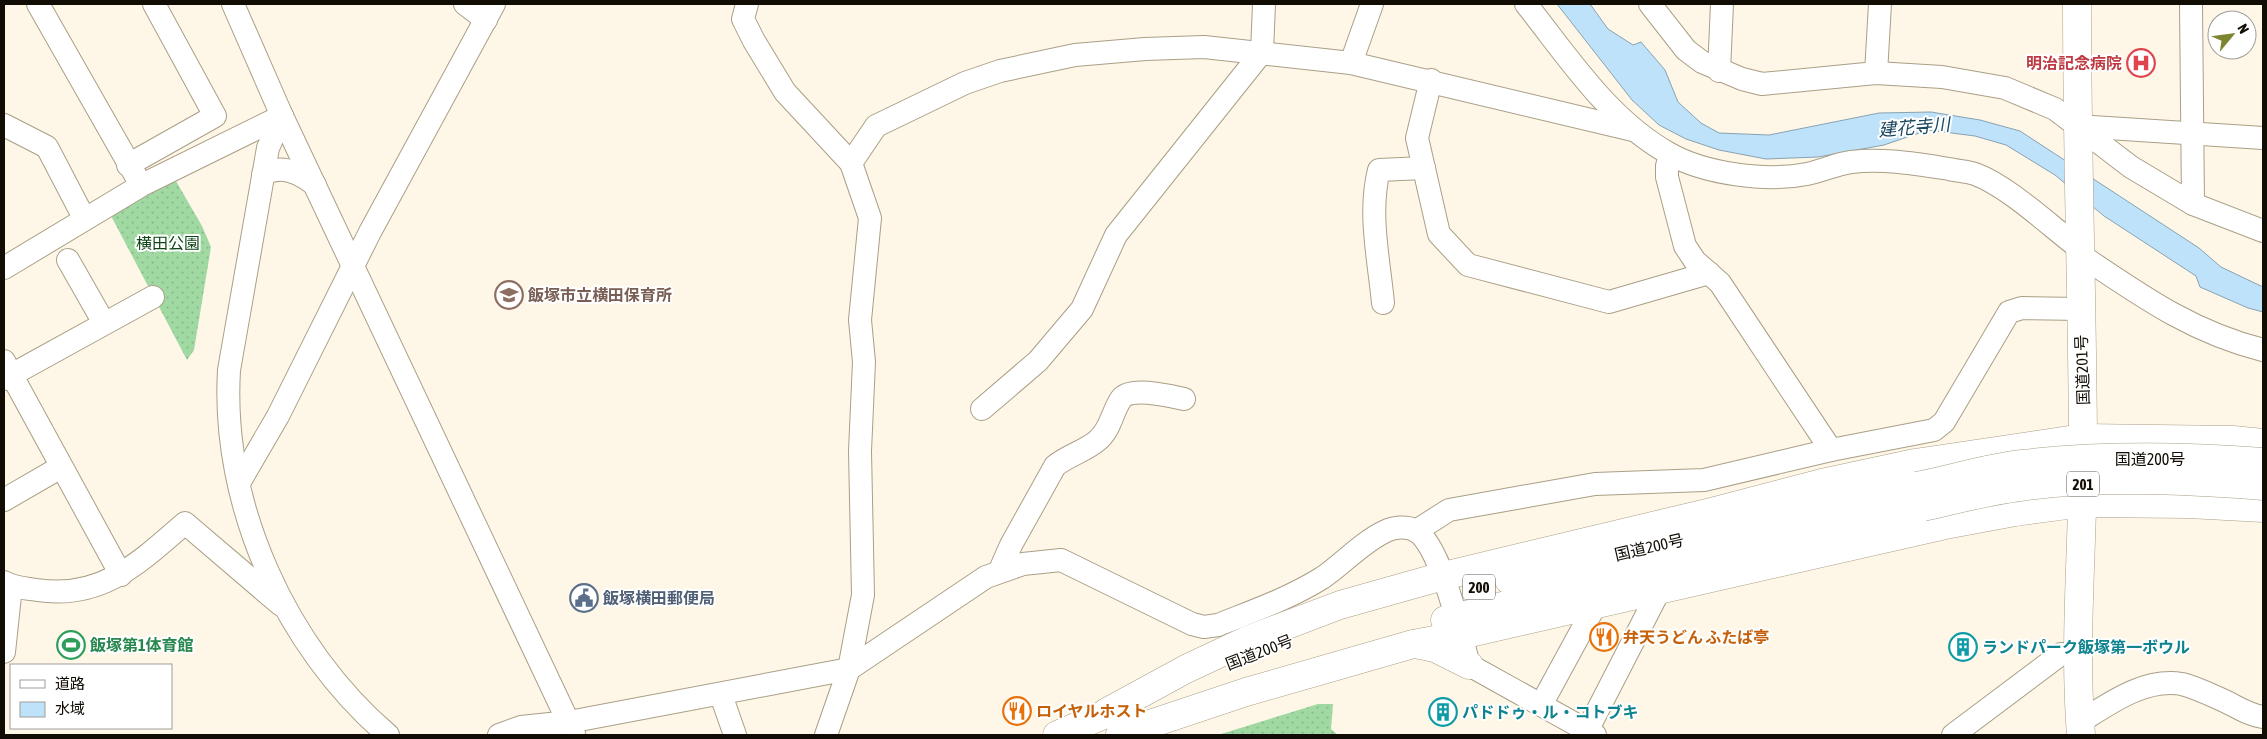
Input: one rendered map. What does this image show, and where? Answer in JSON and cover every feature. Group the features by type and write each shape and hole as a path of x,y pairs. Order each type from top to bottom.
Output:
{"highway":[{"name":"国道201号","path":"2077,4 2083,438 2081,729"},
{"path":"1412,644 1452,606 1711,512 1822,483 1915,463 2083,438 2232,440 2263,443"},
{"name":"国道200号","path":"1057,735 1115,727 1275,672 1452,606 1920,496 2021,464 2098,459 2178,458 2263,462"},
{"name":"国道200号","path":"1920,496 2097,482 2205,482 2263,486"},
{"path":"1115,727 1186,669 1250,639 1340,605 1596,604 1945,525 2082,503 2189,504 2263,508"},
{"path":"1115,727 1246,692 1412,644 1435,648 1469,666"}],"street":[{"path":"38,4 128,165 142,185"},
{"path":"128,165 215,116 154,4"},
{"path":"232,4 353,268 572,729"},
{"path":"239,483 278,416 370,232 490,12 465,4"},
{"path":"747,4 743,19 754,41 785,92 851,163 870,218 860,320 864,362 860,451 863,595 849,669 826,735"},
{"path":"982,409 1038,361 1082,309 1116,235 1262,52 1264,4"},
{"path":"1351,63 1372,4"},
{"path":"1526,4 1611,108 1633,130 1670,155 1717,171 1741,176 1771,177 1806,174 1851,162 1904,162 1974,174 2002,189 2079,245 2153,304 2196,327 2229,341 2263,350"},
{"path":"1650,4 1686,50 1702,62 1719,71 1762,84 1876,73 1942,77 2005,88 2055,109 2078,136 2193,204 2263,231"},
{"path":"1719,71 1722,4"},
{"path":"1876,73 1880,4"},
{"path":"2191,4 2193,204"},
{"path":"851,163 876,126 965,83 1000,71 1075,56 1145,49 1204,47 1351,63 1431,80 1633,130"},
{"path":"1431,80 1417,138 1439,234 1468,265 1609,302 1709,273"},
{"path":"282,116 268,148 229,370 229,423 232,450 246,517 285,609 328,673 356,705 388,735"},
{"path":"4,268 84,218 142,185 282,116"},
{"path":"4,125 47,147 84,218"},
{"path":"2078,136 2191,134 2263,138"},
{"path":"1670,155 1667,176 1685,246 1695,261 1720,283 1830,450"},
{"path":"1383,303 1374,214 1375,187 1379,170 1424,168"},
{"path":"263,175 273,170 292,171 302,174 315,185"},
{"path":"68,260 104,323"},
{"path":"121,575 6,372 153,297"},
{"path":"1416,531 1449,510 1595,484 1704,480 1830,450 1934,430 1944,422 2009,312 2022,308 2080,309"},
{"path":"1000,570 1011,545 1055,466 1067,456 1098,440 1111,423 1121,399 1128,394 1157,393 1184,399"},
{"path":"4,500 61,467"},
{"path":"4,652 8,584 54,593 83,590 121,575 185,523 285,609"},
{"path":"499,735 520,727 572,729 721,695 849,669 986,577 1000,570 1023,564 1061,560 1192,624 1204,627 1218,625 1252,612 1320,579 1385,531 1402,527 1416,531 1428,543 1452,606 1469,666 1591,733 1660,589"},
{"path":"1542,705 1596,604"},
{"path":"1953,735 2061,654"},
{"path":"2081,729 2135,690 2154,686 2182,684 2219,698 2255,716 2263,717"},
{"path":"721,695 735,735"}],"green space":[{"name":"横田公園","path":"176,181 202,226 211,247 194,350 187,360 110,214"},
{"path":"1318,704 1333,704 1331,729 1338,735 1205,735 1221,734"}],"water":[{"name":"建花寺川","path":"1557,4 1590,4 1608,29 1633,45 1641,42 1665,70 1678,102 1701,123 1719,133 1769,135 1879,113 1931,112 1980,120 2020,131 2199,248 2221,267 2263,287 2263,312 2248,308 2200,287 2196,276 2104,216 2055,175 2006,145 1975,136 1928,130 1884,145 1818,157 1766,159 1719,150 1686,139 1659,125 1632,100"}],"place":[{"name":"明治記念病院","path":"2141,63"},
{"name":"飯塚市立横田保育所","path":"509,295"},
{"name":"飯塚横田郵便局","path":"584,598"},
{"name":"弁天うどん ふたば亭","path":"1604,637"},
{"name":"飯塚第1体育館","path":"71,645"},
{"name":"ランドパーク飯塚第一ボウル","path":"1963,647"},
{"name":"ロイヤルホスト","path":"1017,711"},
{"name":"パドドゥ・ル・コトブキ","path":"1443,712"}]}
